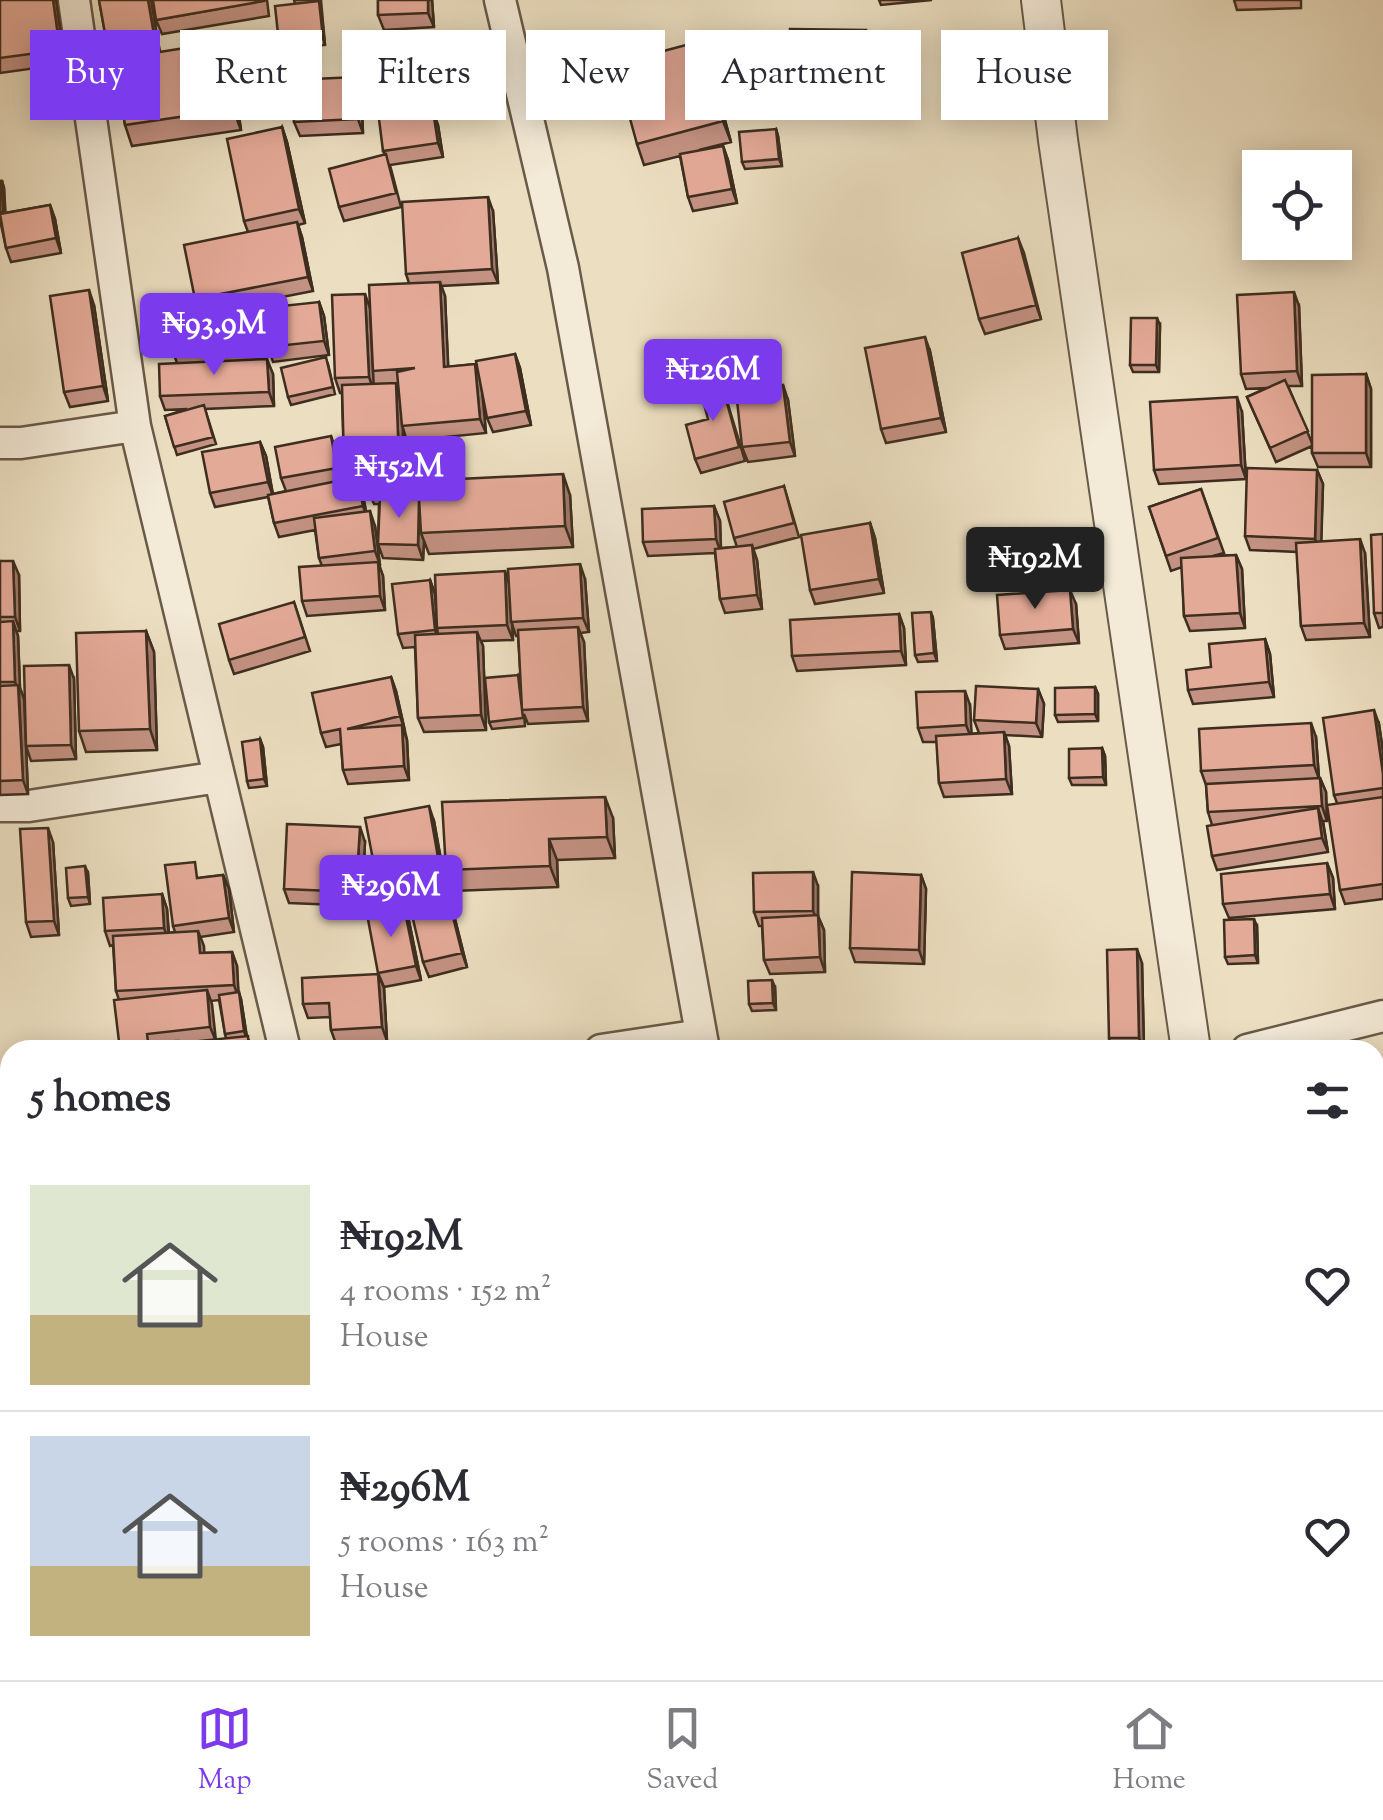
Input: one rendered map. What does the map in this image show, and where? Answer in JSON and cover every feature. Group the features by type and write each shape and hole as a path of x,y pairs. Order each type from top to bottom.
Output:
{"street":[{"path":"74,0 135,426 283,1040"},
{"path":"500,0 564,268 703,1040"},
{"path":"1041,0 1058,140 1191,1040"},
{"path":"0,443 135,426"},
{"path":"0,806 29,806 219,777"},
{"path":"1287,1040 1383,1016"}],"building":[{"path":"0,0 53,0 57,30 30,30 30,54 0,58"},
{"path":"99,0 148,0 153,30 104,30"},
{"path":"153,0 264,0 264,1 156,20"},
{"path":"378,0 428,0 428,13 378,15"},
{"path":"319,1 323,38 322,30 278,30 275,6"},
{"path":"685,45 685,120 723,121 637,144 630,120 665,120 665,51"},
{"path":"180,49 180,117 160,120 160,52"},
{"path":"342,78 342,120 294,122 322,120 322,79"},
{"path":"124,120 159,120 125,125"},
{"path":"379,120 434,120 438,143 383,151"},
{"path":"282,127 299,209 244,221 227,139"},
{"path":"776,129 779,159 742,162 739,132"},
{"path":"723,146 732,189 688,197 680,154"},
{"path":"386,154 396,193 339,207 329,169"},
{"path":"2,181 3,212 0,212"},
{"path":"488,197 492,269 406,274 402,202"},
{"path":"50,205 56,238 6,248 0,214"},
{"path":"297,222 308,277 195,299 184,245"},
{"path":"1018,238 1036,305 979,319 962,253"},
{"path":"440,282 444,367 475,364 480,419 402,426 397,372 415,368 373,371 369,285"},
{"path":"89,290 103,386 64,392 50,296"},
{"path":"1294,292 1297,371 1241,374 1237,295"},
{"path":"365,294 369,377 335,378 332,295"},
{"path":"319,302 324,341 268,347 263,308"},
{"path":"259,316 261,348 173,352 172,319"},
{"path":"1131,318 1157,318 1156,365 1130,365"},
{"path":"925,337 941,418 881,429 865,348"},
{"path":"515,354 526,411 487,418 476,361"},
{"path":"326,357 333,387 288,397 281,368"},
{"path":"267,359 269,392 160,396 159,364"},
{"path":"1366,374 1366,453 1312,453 1312,375"},
{"path":"1285,380 1308,431 1270,448 1247,397"},
{"path":"721,381 739,447 695,459 686,425 708,419 699,386"},
{"path":"396,383 399,461 344,463 342,385"},
{"path":"783,385 790,442 742,447 736,391"},
{"path":"1237,397 1241,465 1154,470 1150,402"},
{"path":"204,405 213,437 174,447 165,416"},
{"path":"331,436 337,468 281,478 275,447"},
{"path":"260,442 268,482 210,493 202,452"},
{"path":"1247,468 1317,470 1315,539 1245,536"},
{"path":"563,474 565,526 421,533 418,481"},
{"path":"409,476 410,495 371,497 370,478"},
{"path":"357,477 363,506 274,523 268,495"},
{"path":"784,486 794,523 734,538 724,502"},
{"path":"1201,489 1218,538 1166,556 1149,507"},
{"path":"380,497 419,499 418,545 378,544"},
{"path":"714,506 716,539 643,542 642,509"},
{"path":"370,511 375,551 319,558 314,518"},
{"path":"870,523 879,579 810,590 801,535"},
{"path":"1383,534 1383,613 1374,613 1371,535"},
{"path":"1360,539 1364,623 1301,626 1296,543"},
{"path":"752,545 757,595 720,599 715,549"},
{"path":"1236,555 1240,613 1184,616 1181,558"},
{"path":"0,561 13,561 15,617 0,617"},
{"path":"378,562 380,596 302,601 299,567"},
{"path":"580,564 583,618 511,622 508,569"},
{"path":"505,571 507,625 437,628 435,575"},
{"path":"430,580 435,630 398,634 392,584"},
{"path":"1070,590 1073,629 1000,635 997,595"},
{"path":"294,602 305,637 229,660 219,624"},
{"path":"931,612 934,653 915,655 912,613"},
{"path":"899,614 901,651 792,656 790,620"},
{"path":"13,621 15,682 0,682 0,622"},
{"path":"578,627 583,707 522,710 518,630"},
{"path":"146,631 150,729 79,731 76,633"},
{"path":"477,632 481,715 418,718 415,635"},
{"path":"1265,639 1269,682 1188,690 1186,670 1211,667 1209,644"},
{"path":"69,665 71,745 26,746 24,666"},
{"path":"518,675 523,718 489,722 485,678"},
{"path":"391,677 400,716 347,729 402,725 404,766 343,770 340,729 321,733 312,693"},
{"path":"18,685 23,780 0,781 0,686"},
{"path":"976,686 1038,689 1036,723 974,720"},
{"path":"1095,687 1095,714 1055,715 1055,688"},
{"path":"965,691 966,725 918,728 916,692"},
{"path":"1374,710 1383,788 1334,795 1323,718"},
{"path":"1311,723 1314,765 1201,771 1199,729"},
{"path":"1004,732 1006,779 939,783 936,736"},
{"path":"260,739 264,779 247,781 242,742"},
{"path":"1102,748 1103,777 1069,778 1069,749"},
{"path":"1320,778 1322,806 1208,812 1206,784"},
{"path":"605,797 607,837 549,839 550,866 446,870 442,802"},
{"path":"1383,797 1383,884 1340,890 1327,805"},
{"path":"429,806 442,880 379,891 365,818"},
{"path":"1318,808 1322,838 1212,856 1207,826"},
{"path":"287,824 360,827 356,892 284,889"},
{"path":"48,828 54,921 26,922 20,829"},
{"path":"195,862 197,878 223,875 229,918 173,926 165,865"},
{"path":"1327,863 1330,894 1223,904 1221,874"},
{"path":"85,866 88,897 68,898 66,868"},
{"path":"813,872 813,911 754,912 753,873"},
{"path":"852,872 921,875 919,950 850,948"},
{"path":"447,893 462,953 423,962 409,902"},
{"path":"162,894 164,928 105,931 103,898"},
{"path":"404,907 416,966 378,973 367,914"},
{"path":"818,915 820,957 764,960 762,918"},
{"path":"1254,919 1255,955 1225,957 1224,920"},
{"path":"198,931 200,953 232,952 234,985 116,991 113,936"},
{"path":"1137,949 1139,1038 1109,1038 1107,950"},
{"path":"378,974 382,1027 331,1030 329,1003 303,1004 302,978"},
{"path":"772,980 773,1003 749,1004 748,981"},
{"path":"207,990 210,1027 147,1034 148,1040 119,1040 114,1000"},
{"path":"239,992 244,1031 225,1034 219,995"},
{"path":"248,1036 248,1040 209,1040"}]}
